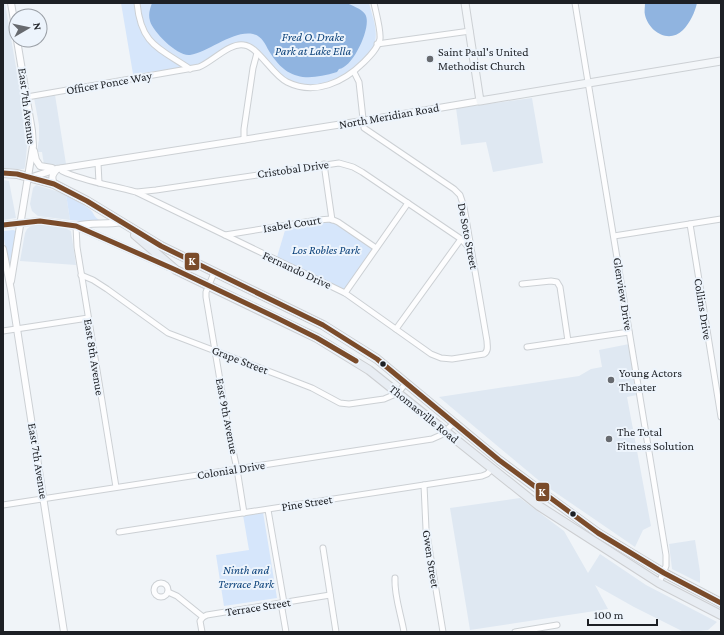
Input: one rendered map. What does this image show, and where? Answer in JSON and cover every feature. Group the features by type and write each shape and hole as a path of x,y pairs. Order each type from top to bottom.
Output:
{"main road":[{"path":"465,3 480,101"},
{"name":"North Meridian Road","path":"480,101 721,61"},
{"name":"Thomasville Road","path":"3,174 17,174 54,184 87,201 161,246 323,325 377,359 506,466 598,533 664,573 721,603"},
{"name":"Thomasville Road","path":"3,178 28,178"},
{"name":"Thomasville Road","path":"121,222 176,270 317,338 369,370 539,506 658,583 721,615"},
{"path":"277,318 282,305"},
{"path":"500,475 506,466"},
{"path":"539,506 547,496"},
{"path":"611,554 617,544"}],"street":[{"path":"137,3 143,31 150,41 162,51 190,69"},
{"path":"257,53 283,80 294,85 306,88 318,88 345,78 354,72 370,56 380,39 374,3"},
{"name":"Glenview Drive","path":"576,3 666,555 664,573 658,583"},
{"path":"377,44 470,31"},
{"name":"Officer Ponce Way","path":"27,97 190,69 204,65 239,44 248,46 257,53"},
{"name":"East 7th Avenue","path":"11,290 11,281 33,146 27,97 18,48"},
{"path":"244,140 244,129 253,68 257,53"},
{"path":"354,72 359,82 362,122"},
{"name":"North Meridian Road","path":"33,146 36,160 40,166 46,168 59,168 362,122 480,101"},
{"name":"De Soto Street","path":"362,122 364,128 454,189 458,194 464,207 472,251 487,341 486,352"},
{"path":"98,163 99,183"},
{"name":"Cristobal Drive","path":"136,192 162,190 324,164 339,163 353,167 408,203 461,239 472,251"},
{"path":"324,164 332,220"},
{"path":"54,184 52,175 59,168"},
{"name":"North Meridian Road","path":"28,178 36,174 59,168"},
{"name":"Fernando Drive","path":"59,168 62,171 78,178 136,192 345,293 423,349 441,358 452,359 477,356 486,352"},
{"path":"345,293 408,203"},
{"path":"614,236 721,219"},
{"name":"Isabel Court","path":"224,235 318,220 332,220 338,222 376,248"},
{"path":"3,225 40,221 76,226 176,270"},
{"path":"76,226 89,224 110,225 121,222"},
{"name":"Collins Drive","path":"690,224 721,417"},
{"name":"East 8th Avenue","path":"76,226 81,276 116,487"},
{"path":"396,329 461,239"},
{"name":"East 7th Avenue","path":"3,249 11,290 64,632"},
{"name":"East 9th Avenue","path":"214,273 208,286 206,297 244,513"},
{"name":"Grape Street","path":"81,276 88,277 102,286 168,333 312,388 340,403 349,404 384,399 398,393"},
{"path":"522,284 551,281 557,282 560,287 568,341"},
{"path":"3,331 88,318"},
{"path":"527,347 629,332"},
{"path":"398,393 406,383"},
{"name":"Colonial Drive","path":"3,505 432,439 441,436 454,422"},
{"name":"Pine Street","path":"119,532 482,476 488,474 492,469"},
{"name":"Gwen Street","path":"424,484 426,529 442,632"},
{"path":"268,510 283,603 286,632"},
{"path":"323,548 336,632"},
{"path":"395,578 396,592 404,632"},
{"path":"168,592 177,596 203,617 200,622 202,632"},
{"name":"Terrace Street","path":"203,617 207,615 330,595"},
{"path":"515,632 557,625"}],"shaded area":[{"path":"3,3 5,3 8,20 8,48 13,48 28,137 24,169 3,171"},
{"path":"55,95 66,164 47,166 44,165 42,152 37,152 39,125 34,98"},
{"path":"532,98 543,163 493,172 486,142 461,145 456,108"},
{"path":"3,180 9,181 16,218 3,220"},
{"path":"36,185 66,194 70,220 38,216 32,211 30,204 33,188"},
{"path":"31,224 67,229 71,231 76,265 20,261 25,233"},
{"path":"629,344 637,395 627,397 651,526 643,530 635,547 543,484 439,397 579,376 591,369 602,367 599,350"},
{"path":"520,498 564,531 588,573 600,554 646,585 717,622 708,630 682,631 634,607 595,585 608,609 470,630 450,508"},
{"path":"695,540 700,572 700,583 672,569 669,544"}],"green space":[{"name":"Fred O. Drake Park at Lake Ella","path":"121,3 369,3 376,37 371,50 365,59 356,66 335,79 313,85 298,84 285,78 258,49 247,43 241,42 225,47 207,61 200,64 133,74"},
{"path":"66,194 88,208 98,219 104,221 104,223 70,220"},
{"name":"Los Robles Park","path":"323,221 334,222 372,248 372,251 344,290 277,257 286,227"},
{"path":"4,231 16,231 9,270 3,233"},
{"name":"Ninth and Terrace Park","path":"263,512 277,598 224,606 216,555 249,550 243,515"}],"water":[{"name":"Fred O. Drake Park at Lake Ella","path":"152,3 346,3 364,12 367,19 364,36 350,62 337,72 316,77 307,77 298,76 283,68 276,61 261,38 253,34 237,35 205,50 190,55 185,55 167,43 152,26 149,16"},
{"path":"645,3 697,3 692,17 686,27 678,34 666,36 655,31 647,21 645,15"}],"transit line":[{"name":"K","path":"3,173 17,174 54,184 87,201 161,246 323,325 377,359 499,460 598,533 664,573 721,603"},
{"name":"K","path":"3,225 40,221 76,226 176,270 277,318 317,338 356,361"}],"place":[{"name":"Saint Paul's United Methodist Church","path":"430,59"},
{"name":"Young Actors Theater","path":"611,380"},
{"name":"The Total Fitness Solution","path":"609,439"}]}
